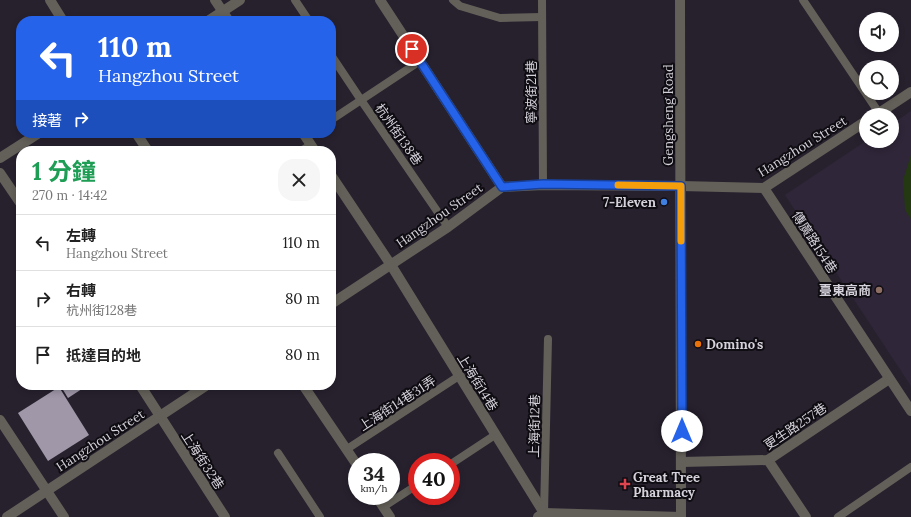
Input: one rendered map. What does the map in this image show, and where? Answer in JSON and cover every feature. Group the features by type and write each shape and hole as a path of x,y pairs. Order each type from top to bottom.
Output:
{"street":[{"path":"50,0 60,16"},
{"path":"215,0 226,16"},
{"path":"216,16 240,0"},
{"path":"380,0 502,187"},
{"name":"Gengsheng Road","path":"680,0 681,517"},
{"path":"886,108 911,92"},
{"name":"Hangzhou Street","path":"336,301 448,227 502,187 543,184 764,188 859,126"},
{"path":"19,146 31,138"},
{"path":"0,158 16,148"},
{"path":"0,172 16,196"},
{"name":"上海街14巷","path":"336,182 391,265 495,435 541,515"},
{"name":"傳廣路154巷","path":"764,188 911,411"},
{"name":"更生路257巷","path":"682,462 768,460 889,379"},
{"name":"上海街32巷","path":"143,390 225,517"},
{"name":"Hangzhou Street","path":"7,517 199,390"},
{"path":"306,390 349,453"},
{"path":"0,420 64,517"},
{"path":"768,460 806,517"},
{"path":"383,507 390,517"},
{"path":"541,515 681,517"}],"lane":[{"path":"295,0 306,16"},
{"path":"453,0 460,6 500,18 542,18"},
{"name":"寧波街21巷","path":"542,0 543,184"},
{"path":"803,0 873,108"},
{"path":"336,117 420,61"},
{"name":"杭州街138巷","path":"336,63 448,227"},
{"name":"上海街12巷","path":"541,515 548,339"},
{"name":"上海街14巷31弄","path":"347,450 459,376"},
{"path":"460,458 495,435"},
{"path":"278,453 320,517"},
{"path":"838,517 911,467"},
{"path":"383,507 408,492"}],"shaded area":[{"name":"臺東高商","path":"911,111 911,386 785,195 859,146 859,148 899,148 899,119"}],"green space":[{"path":"911,155 911,219 905,210 903,180"}],"building":[{"path":"54,390 61,390 89,435 48,461 18,413"},
{"path":"63,390 80,390 68,398"}],"slow traffic":[{"path":"618,185 681,186 681,241"}],"place":[{"name":"7-Eleven","path":"664,202"},
{"name":"臺東高商","path":"879,290"},
{"name":"Domino's","path":"698,344"},
{"name":"Great Tree Pharmacy","path":"625,484"}],"route":[{"path":"412,49 502,187 543,184 681,186 682,431"}]}
